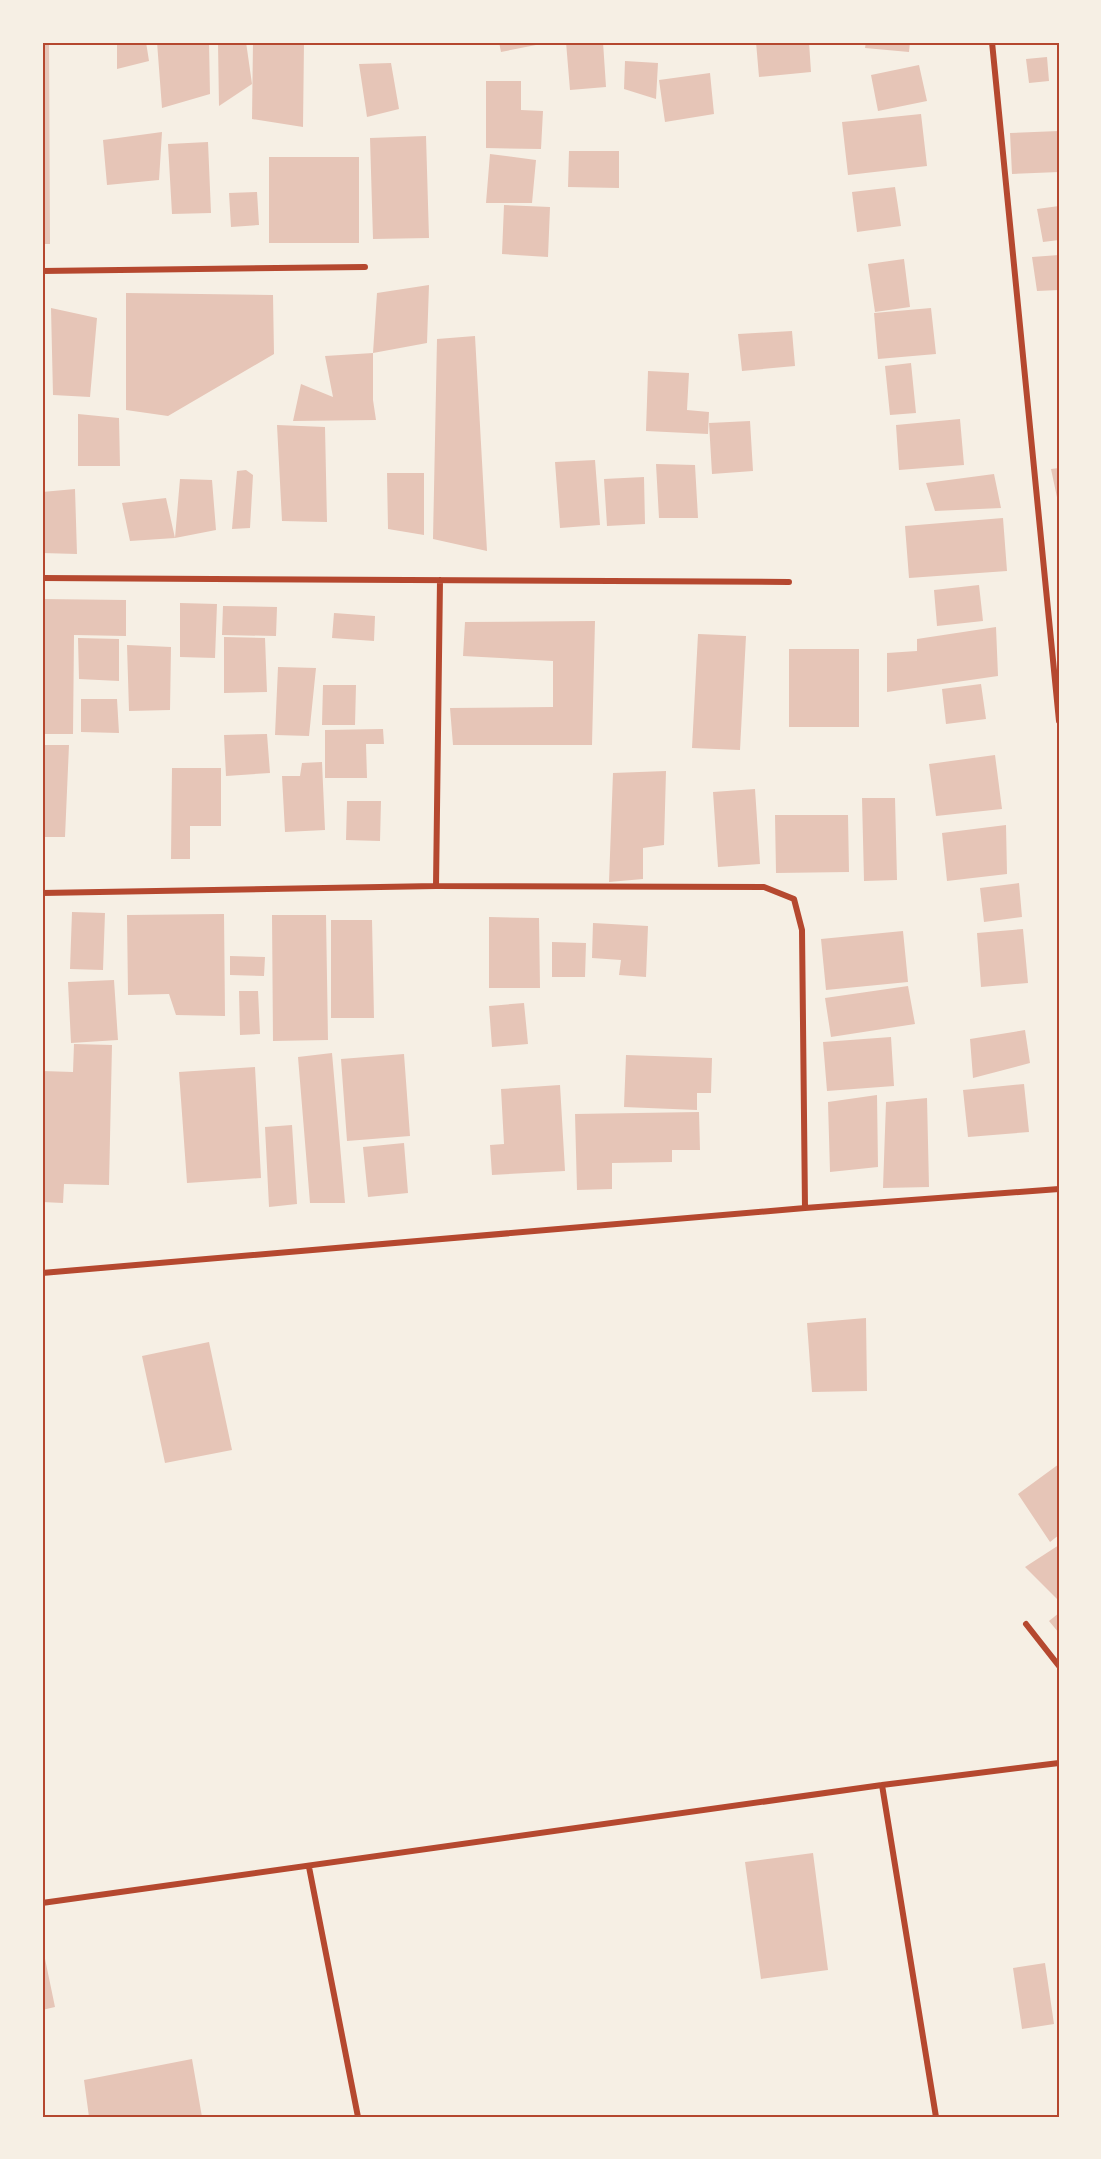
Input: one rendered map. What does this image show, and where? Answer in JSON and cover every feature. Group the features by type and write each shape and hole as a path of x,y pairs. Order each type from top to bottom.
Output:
{"street":[{"path":"992,42 1059,722"},
{"path":"42,271 365,267"},
{"path":"42,578 789,582"},
{"path":"436,886 440,580"},
{"path":"42,894 436,886 764,887 794,899 802,930 805,1208"},
{"path":"42,1273 805,1208 1059,1189"},
{"path":"1026,1624 1059,1666"},
{"path":"42,1903 882,1785 1059,1763"},
{"path":"882,1785 936,2117"},
{"path":"309,1867 358,2117"}],"building":[{"path":"42,42 49,42 50,244 42,244"},
{"path":"117,42 146,42 149,61 117,69"},
{"path":"157,42 209,42 210,94 162,108"},
{"path":"246,42 252,84 219,106 218,43"},
{"path":"253,42 304,42 303,127 252,119"},
{"path":"499,42 546,42 546,43 501,52"},
{"path":"566,42 603,42 606,87 570,90"},
{"path":"756,42 809,42 811,72 759,77"},
{"path":"866,42 910,42 909,52 865,48"},
{"path":"1047,57 1049,81 1029,83 1026,59"},
{"path":"625,61 658,63 656,99 624,89"},
{"path":"391,63 399,109 367,117 359,64"},
{"path":"919,65 927,101 878,111 871,75"},
{"path":"710,73 714,114 665,122 659,80"},
{"path":"486,81 521,81 521,110 543,111 541,149 486,148"},
{"path":"921,114 927,166 848,175 842,122"},
{"path":"1059,131 1059,172 1012,174 1010,133"},
{"path":"162,132 159,180 107,185 103,140"},
{"path":"426,136 429,238 373,239 370,138"},
{"path":"208,142 211,213 172,214 168,144"},
{"path":"569,151 619,151 619,188 568,187"},
{"path":"490,154 536,160 532,203 486,203"},
{"path":"269,157 359,157 359,243 269,243"},
{"path":"895,187 901,226 857,232 852,192"},
{"path":"257,192 259,225 231,227 229,193"},
{"path":"504,205 550,207 548,257 502,254"},
{"path":"1059,206 1059,240 1043,242 1037,209"},
{"path":"1059,255 1059,290 1037,291 1032,257"},
{"path":"904,259 910,307 875,312 868,264"},
{"path":"429,285 427,343 373,353 377,293"},
{"path":"126,293 273,295 274,354 168,416 126,410"},
{"path":"51,308 97,318 90,397 53,395"},
{"path":"931,308 936,354 878,359 874,313"},
{"path":"792,331 795,366 742,371 738,334"},
{"path":"475,336 487,551 433,539 437,339"},
{"path":"373,353 373,400 376,420 293,421 301,384 333,397 325,356"},
{"path":"911,363 916,413 890,415 885,366"},
{"path":"648,371 689,373 687,410 709,412 708,434 646,431"},
{"path":"78,414 119,418 120,466 78,466"},
{"path":"960,419 964,465 899,470 896,425"},
{"path":"750,421 753,471 712,474 709,423"},
{"path":"277,425 325,427 327,522 282,521"},
{"path":"595,460 600,525 560,528 555,462"},
{"path":"656,464 695,465 698,518 659,518"},
{"path":"1059,468 1059,502 1058,502 1051,469"},
{"path":"246,470 253,475 250,528 232,529 237,471"},
{"path":"387,473 424,473 424,535 388,529"},
{"path":"994,474 1001,508 935,511 926,483"},
{"path":"644,477 645,524 607,526 604,479"},
{"path":"180,479 212,480 216,530 175,538"},
{"path":"75,489 77,554 42,553 42,492"},
{"path":"166,498 175,538 130,541 122,503"},
{"path":"1003,518 1007,571 909,578 905,526"},
{"path":"979,585 983,621 937,626 934,590"},
{"path":"42,599 126,600 126,636 74,635 73,734 42,734"},
{"path":"180,603 217,604 215,658 180,657"},
{"path":"223,606 277,607 276,636 222,635"},
{"path":"334,613 375,616 374,641 332,638"},
{"path":"595,621 592,745 453,745 450,708 553,707 553,661 463,656 465,622"},
{"path":"996,627 998,676 887,692 887,653 917,651 917,639"},
{"path":"698,634 746,636 740,750 692,748"},
{"path":"224,637 265,638 267,692 224,693"},
{"path":"78,638 119,639 119,681 79,679"},
{"path":"127,645 171,647 170,710 129,711"},
{"path":"789,649 859,649 859,727 789,727"},
{"path":"278,667 316,668 309,736 275,735"},
{"path":"981,684 986,719 946,724 942,689"},
{"path":"323,685 356,685 355,725 322,725"},
{"path":"81,699 117,699 119,733 81,732"},
{"path":"383,729 384,744 366,744 367,778 325,778 325,730"},
{"path":"267,734 270,773 226,776 224,735"},
{"path":"42,745 69,745 65,837 42,837"},
{"path":"995,755 1002,809 936,816 929,764"},
{"path":"322,762 325,830 285,832 282,776 300,776 302,763"},
{"path":"172,768 221,768 221,826 190,826 190,859 171,859"},
{"path":"666,771 664,845 643,848 643,879 609,882 613,773"},
{"path":"755,789 760,864 718,867 713,792"},
{"path":"862,798 895,798 897,880 864,881"},
{"path":"347,801 381,801 380,841 346,840"},
{"path":"775,815 848,815 849,872 776,873"},
{"path":"1006,825 1007,874 947,881 942,833"},
{"path":"1019,883 1022,917 984,922 980,888"},
{"path":"72,912 105,913 103,970 70,969"},
{"path":"224,914 225,1016 176,1015 169,994 128,995 127,915"},
{"path":"272,915 326,915 328,1040 273,1041"},
{"path":"489,917 539,918 540,988 489,988"},
{"path":"331,920 372,920 374,1018 331,1018"},
{"path":"593,923 648,926 646,977 619,975 621,960 592,958"},
{"path":"1023,929 1028,983 981,987 977,933"},
{"path":"903,931 908,982 826,990 821,939"},
{"path":"552,942 586,943 585,977 552,977"},
{"path":"230,956 265,957 264,976 230,975"},
{"path":"114,980 118,1040 71,1043 68,982"},
{"path":"908,986 915,1024 831,1037 825,998"},
{"path":"239,991 258,991 260,1034 240,1035"},
{"path":"524,1003 528,1044 492,1047 489,1006"},
{"path":"1025,1030 1030,1063 973,1078 970,1039"},
{"path":"891,1037 894,1086 827,1091 823,1042"},
{"path":"74,1044 112,1045 109,1185 64,1184 63,1203 42,1202 42,1071 73,1072"},
{"path":"332,1053 345,1203 310,1203 298,1057"},
{"path":"404,1054 410,1136 347,1141 341,1059"},
{"path":"626,1055 712,1058 711,1093 697,1093 697,1110 624,1107"},
{"path":"255,1067 261,1178 187,1183 179,1072"},
{"path":"1024,1084 1029,1132 968,1137 963,1090"},
{"path":"560,1085 565,1171 492,1175 490,1145 504,1144 501,1089"},
{"path":"877,1095 878,1167 830,1172 828,1102"},
{"path":"927,1098 929,1187 883,1188 886,1102"},
{"path":"699,1112 700,1150 672,1150 672,1162 612,1163 612,1189 577,1190 575,1114"},
{"path":"292,1125 297,1204 269,1207 265,1127"},
{"path":"404,1143 408,1193 368,1197 363,1147"},
{"path":"866,1318 867,1391 812,1392 807,1323"},
{"path":"209,1342 232,1450 165,1463 142,1356"},
{"path":"1059,1464 1059,1535 1050,1542 1018,1494"},
{"path":"1059,1545 1059,1597 1057,1599 1025,1567"},
{"path":"1059,1613 1059,1633 1049,1621"},
{"path":"813,1853 828,1970 761,1979 745,1862"},
{"path":"42,1954 44,1954 55,2007 42,2010"},
{"path":"1045,1963 1054,2024 1022,2029 1013,1968"},
{"path":"192,2059 202,2117 89,2117 84,2080"}]}
